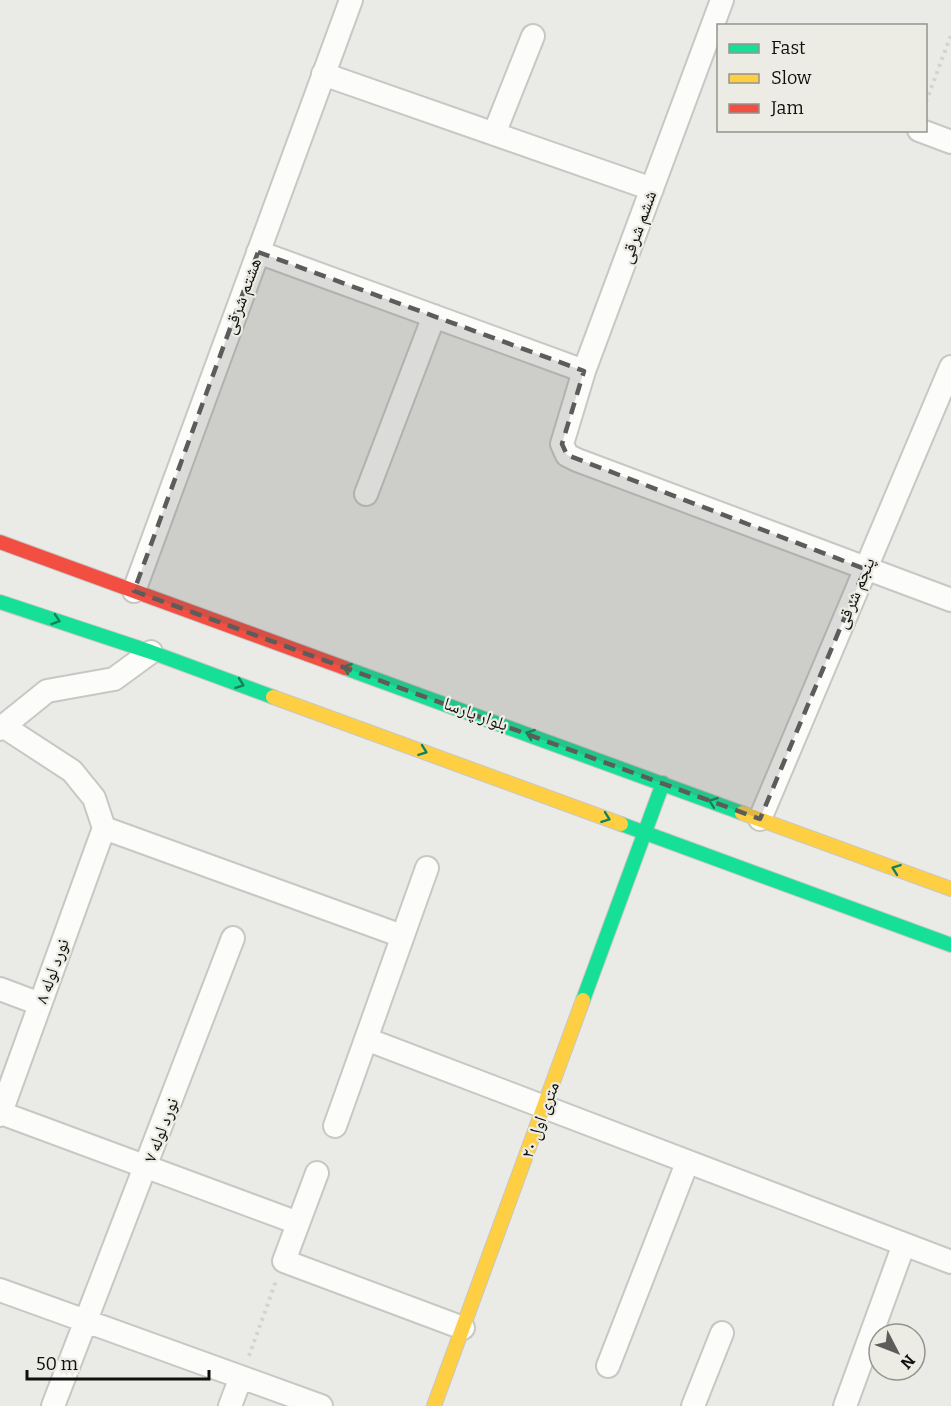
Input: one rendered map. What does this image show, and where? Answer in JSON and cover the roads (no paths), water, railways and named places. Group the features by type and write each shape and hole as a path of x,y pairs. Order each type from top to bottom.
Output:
{"street":[{"name":"هشتم شرقی","path":"134,591 351,0"},
{"name":"ششم شرقی","path":"722,0 710,56 652,189 584,371 562,444 567,455 866,569"},
{"path":"494,134 533,36"},
{"path":"323,74 652,189"},
{"path":"924,132 951,142"},
{"path":"258,252 584,371"},
{"path":"366,494 434,316"},
{"name":"پنجم شرقی","path":"760,819 951,367"},
{"name":"بلوار پارسا","path":"0,542 951,889"},
{"path":"866,569 951,600"},
{"path":"0,602 151,652 951,945"},
{"path":"151,652 114,678 47,691 2,727 72,771 94,798 104,828 402,936"},
{"name":"۲۰ متری اول","path":"434,1406 663,783"},
{"name":"۸ نورد لوله","path":"0,1114 104,828"},
{"path":"335,1126 427,868"},
{"name":"۷ نورد لوله","path":"53,1406 147,1167 233,938"},
{"path":"0,989 40,1004"},
{"path":"366,1039 951,1262"},
{"path":"0,1114 298,1223"},
{"path":"608,1366 687,1163"},
{"path":"317,1173 284,1261 463,1328"},
{"path":"845,1406 904,1244"},
{"path":"0,1290 321,1406"},
{"path":"693,1406 722,1333"},
{"path":"230,1406 241,1377"}]}
